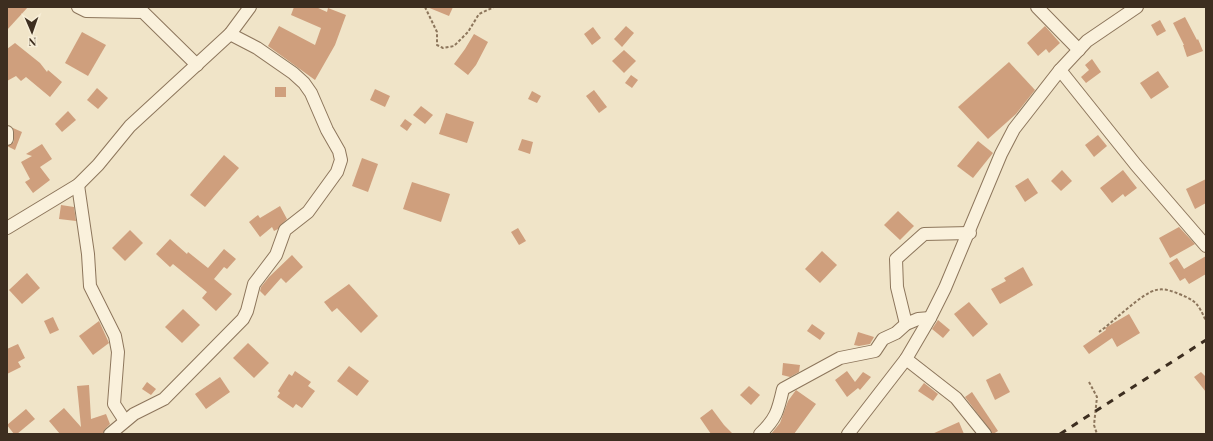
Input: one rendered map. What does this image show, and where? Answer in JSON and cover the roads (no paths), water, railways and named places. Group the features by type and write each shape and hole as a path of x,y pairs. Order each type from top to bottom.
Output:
{"street":[{"path":"78,7 86,11 143,12 197,65"},
{"path":"7,228 78,185 98,165 130,126 230,34 250,7"},
{"path":"1037,7 1079,50"},
{"path":"848,434 906,359 930,318 970,233 1001,154 1014,129 1060,70 1079,50 1103,29 1137,7"},
{"path":"110,434 134,414 164,399 243,319 247,311 254,284 276,255 285,230 308,212 337,172 341,160 339,151 327,130 311,93 304,83 293,73 257,48 230,34"},
{"path":"1060,70 1136,165 1206,246"},
{"path":"7,132 7,139"},
{"path":"78,185 88,254 90,286 115,336 118,352 114,404 125,421"},
{"path":"906,324 897,287 896,258 924,234 970,233"},
{"path":"760,434 772,423 778,412 783,389 840,358 875,351 883,339 896,333 906,324 918,319 930,318"},
{"path":"906,359 956,398 986,434"}],"railway":[{"path":"1060,434 1206,340"}]}
